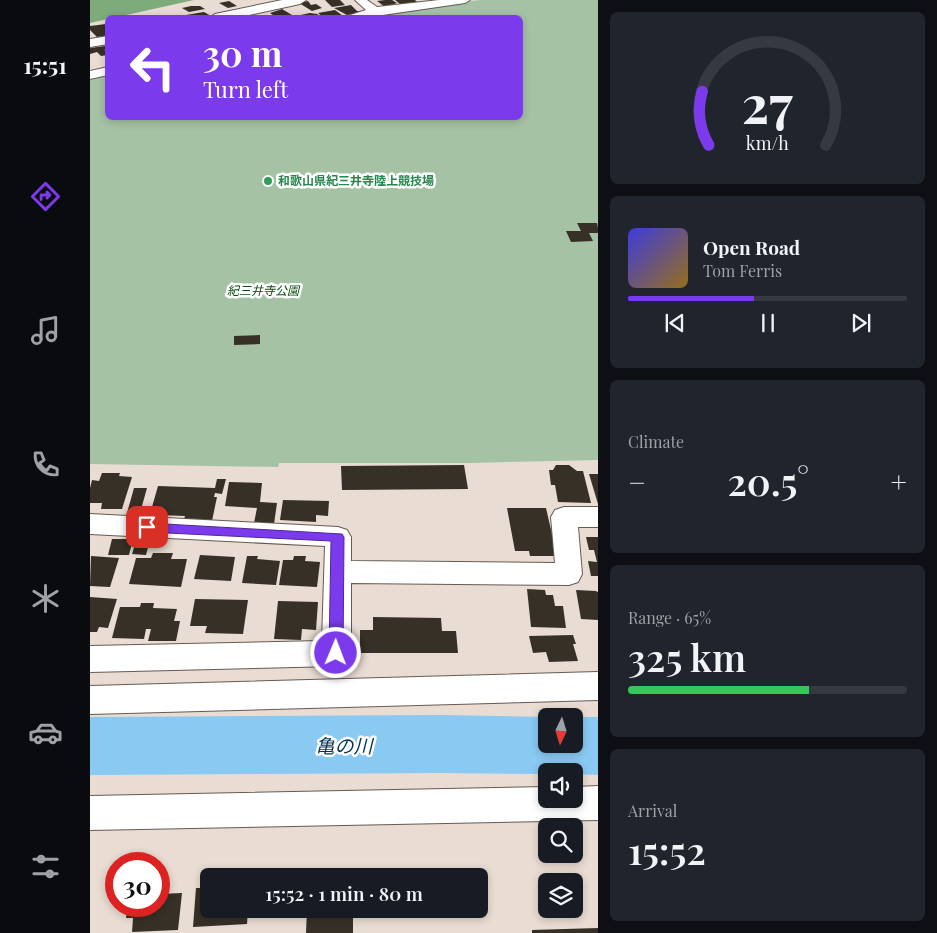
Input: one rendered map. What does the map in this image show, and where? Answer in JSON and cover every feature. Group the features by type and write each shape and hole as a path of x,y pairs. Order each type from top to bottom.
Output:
{"street":[{"path":"229,15 300,0"},
{"path":"360,0 375,11"},
{"path":"358,15 375,11 465,0"},
{"path":"90,43 105,40"},
{"path":"90,75 105,72"},
{"path":"337,572 568,574 564,517 598,517"},
{"path":"90,524 338,537 336,653 90,659"},
{"path":"90,700 598,686"},
{"path":"90,813 598,803"}],"green space":[{"path":"90,0 194,0 126,15 105,15 105,20 90,23"},
{"name":"紀三井寺公園","path":"480,0 598,0 598,460 468,463 279,463 278,467 90,464 90,77 105,73 105,120 523,120 523,15 366,15"}],"building":[{"path":"325,0 340,0 345,5 332,7"},
{"path":"392,0 397,3 385,7 377,1"},
{"path":"395,0 415,0 417,2 400,4"},
{"path":"229,1 237,6 228,8 219,3"},
{"path":"308,1 311,5 316,4 322,8 312,11 299,3"},
{"path":"351,5 357,11 363,12 347,15 334,8"},
{"path":"200,6 205,9 189,12 182,8"},
{"path":"282,9 292,15 273,15 270,13"},
{"path":"335,10 342,15 320,15 318,13"},
{"path":"204,12 209,15 186,15"},
{"path":"310,13 318,15 301,15"},
{"path":"105,24 105,36 97,37 90,30 90,26"},
{"path":"105,46 105,55 101,56 97,52 90,54 90,48"},
{"path":"577,223 597,223 598,233 589,233 593,241 571,242 566,231 581,231"},
{"path":"260,335 260,344 234,345 234,336"},
{"path":"464,465 468,489 342,490 341,466"},
{"path":"556,465 569,465 577,471 583,471 591,503 558,502 555,485 551,485 549,470 553,470"},
{"path":"102,473 120,473 119,476 132,477 122,509 101,509 102,503 90,503 92,480 99,481"},
{"path":"589,474 598,474 598,504"},
{"path":"217,479 226,479 222,494 215,493 214,497 217,497 212,521 184,519 185,516 159,515 161,508 152,507 158,486 215,488"},
{"path":"229,482 262,483 260,502 277,503 274,524 254,523 257,508 225,506"},
{"path":"134,488 147,488 138,520 125,520"},
{"path":"283,500 329,501 328,516 316,515 316,522 280,520"},
{"path":"507,508 546,508 557,556 530,556 529,551 515,551"},
{"path":"138,535 151,536 146,555 132,554"},
{"path":"586,537 598,537 598,576 591,576 588,561 597,562 594,550 589,550"},
{"path":"112,539 133,539 129,555 108,555"},
{"path":"153,553 173,553 171,559 187,559 181,587 129,584 136,558 151,558"},
{"path":"200,555 235,557 231,581 194,579"},
{"path":"91,556 119,558 110,587 90,586"},
{"path":"247,556 258,556 257,559 280,561 276,585 242,583"},
{"path":"294,556 306,556 305,561 320,562 317,587 279,585 283,560 293,560"},
{"path":"527,589 545,590 546,595 553,595 555,606 563,606 566,628 531,627"},
{"path":"576,590 596,591 598,592 598,620 581,619"},
{"path":"90,597 117,599 108,628 99,627 97,632 90,632"},
{"path":"195,599 248,600 243,634 205,633 207,626 190,626"},
{"path":"278,601 318,602 316,630 302,629 301,640 274,639"},
{"path":"141,603 154,603 153,608 177,609 174,621 180,621 176,641 148,641 151,629 146,629 144,639 112,638 120,607 140,607"},
{"path":"373,617 441,618 442,631 456,631 458,653 360,653 360,630 373,630"},
{"path":"573,635 576,644 573,644 578,661 549,662 546,652 533,653 529,636"},
{"path":"196,888 200,888 200,918 247,918 247,924 193,927"},
{"path":"182,893 178,930 132,932 133,918 126,917 170,917 170,894"},
{"path":"307,918 353,918 353,933 306,933"},
{"path":"598,928 598,933 532,933 532,930"}],"waterway":[{"name":"亀の川","path":"90,746 442,744 598,746"}],"place":[{"name":"和歌山県紀三井寺陸上競技場","path":"268,181"}],"route":[{"path":"147,527 338,537 336,653"}]}
